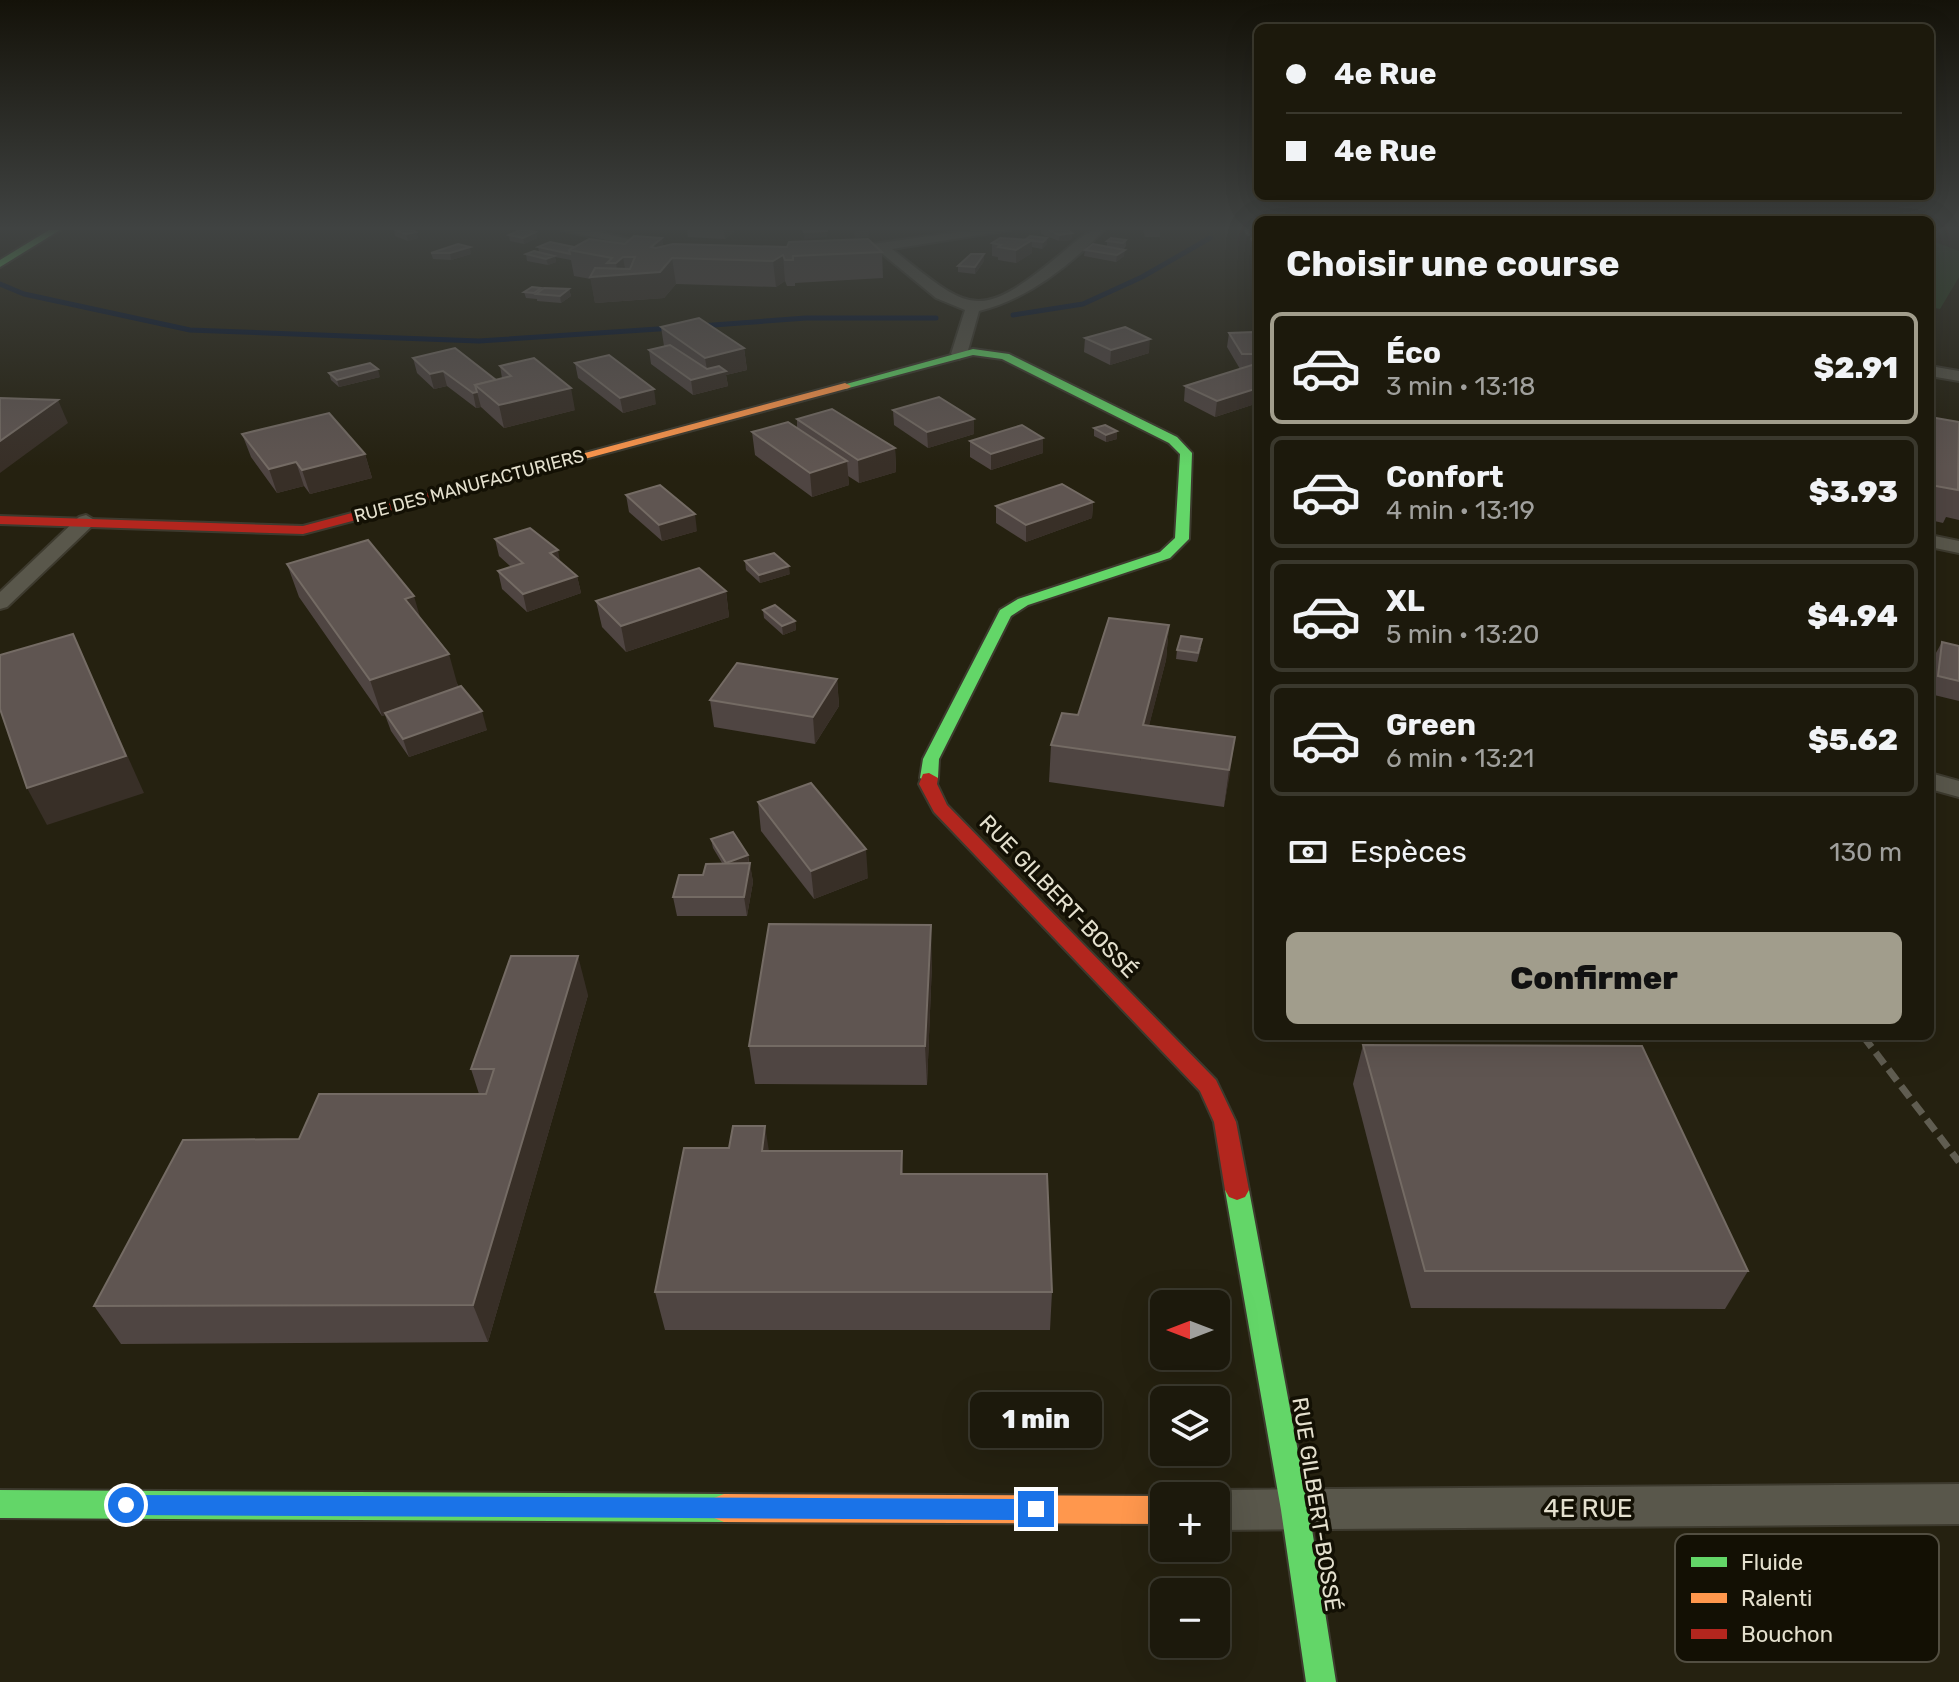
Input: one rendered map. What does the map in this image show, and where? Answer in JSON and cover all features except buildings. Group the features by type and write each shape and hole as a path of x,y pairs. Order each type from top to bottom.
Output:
{"main road":[{"name":"RUE DES MANUFACTURIERS","path":"0,520 303,530 959,354 1005,356"},
{"name":"RUE GILBERT-BOSSÉ","path":"1005,356 1173,440 1186,453 1188,464 1182,539 1165,555 1023,602 1005,613 931,759 928,784 940,808 1208,1086 1225,1122 1295,1510 1321,1682"},
{"path":"0,1504 1150,1510"}],"street":[{"path":"959,354 973,308"},
{"path":"1934,372 1959,376"},
{"path":"0,603 86,521"},
{"path":"1934,542 1959,547"},
{"path":"1934,782 1959,789"},
{"name":"4E RUE","path":"1230,1510 1959,1504"}],"waterway":[{"path":"91,308 190,330 479,341 673,328"},
{"path":"1013,315 1054,308"},
{"path":"700,326 806,318 936,318"}],"railway":[{"path":"1866,1040 1959,1162"}],"traffic: fast":[{"path":"845,386 973,352 1005,356 1173,440 1186,453 1182,539 1165,555 1023,602 1005,613 931,759 929,778"},
{"path":"1237,1190 1295,1510 1321,1682"},
{"path":"0,1504 724,1508"}],"traffic: slow":[{"path":"442,493 845,386"},
{"path":"724,1508 1150,1510"}],"traffic: jam":[{"path":"0,520 303,530 442,493"},
{"path":"929,778 928,784 940,808 1208,1086 1225,1122 1237,1190"}],"route":[{"path":"126,1505 1036,1509"}]}
